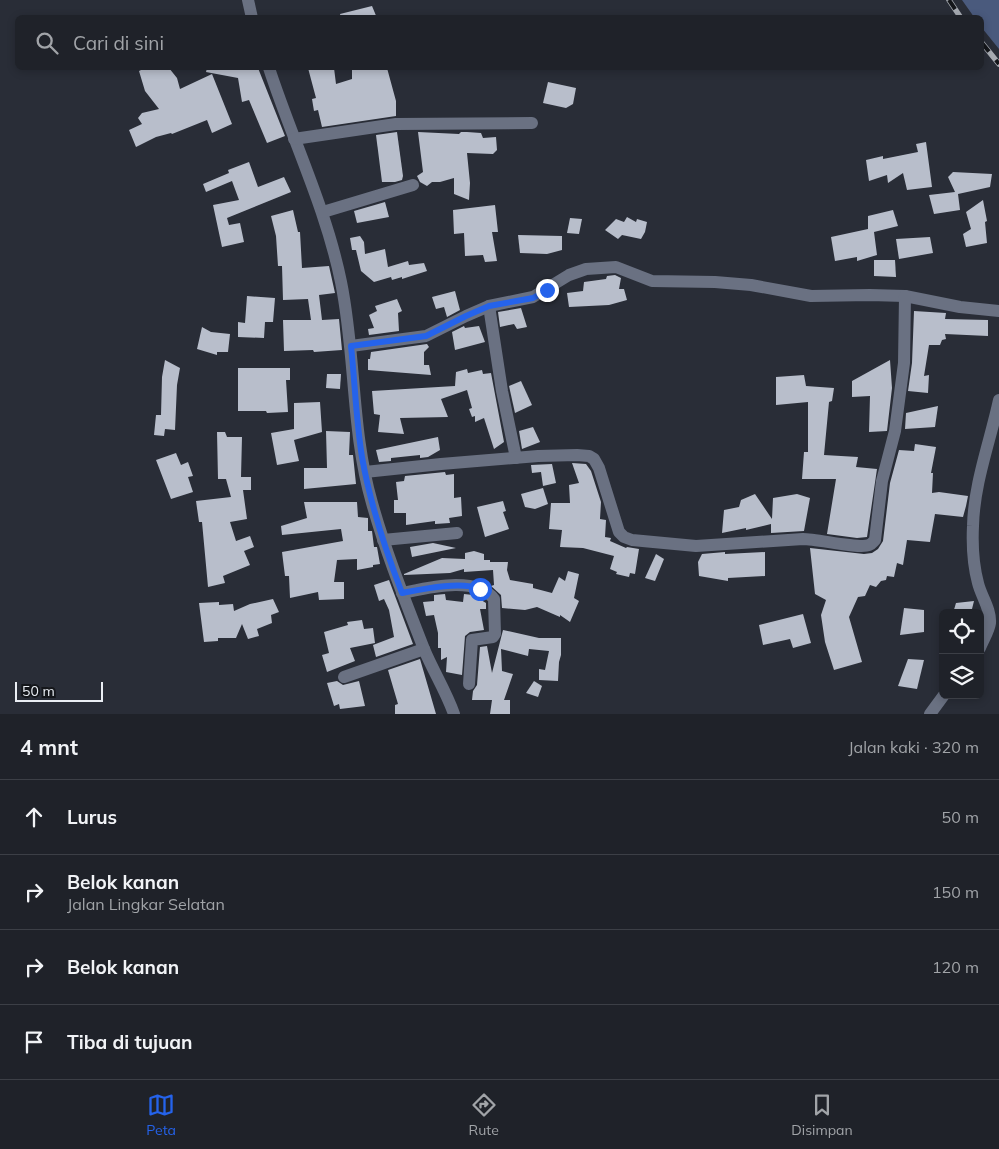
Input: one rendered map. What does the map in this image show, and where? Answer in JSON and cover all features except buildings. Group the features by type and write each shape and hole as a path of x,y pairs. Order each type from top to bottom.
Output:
{"street":[{"path":"248,0 251,15"},
{"path":"270,70 323,212 341,283 351,346 358,427 371,500 402,593 424,649 454,714"},
{"path":"294,138 396,124 532,123"},
{"path":"323,212 413,185"},
{"path":"351,346 426,336 489,306 533,298 569,275 586,269 616,267 652,281 715,282 751,285 811,296 905,296 960,308 999,310"},
{"path":"365,472 516,458 589,456 594,459 599,468 619,532 624,537 632,540 696,546 817,539 862,546 871,545 875,540 882,481 895,431 904,363 905,296"},
{"path":"489,306 502,391 516,458"},
{"path":"984,638 990,624 990,614 978,584 972,558 972,525 978,480 990,441 999,400"},
{"path":"383,540 457,533"},
{"path":"402,593 436,587 474,586 494,599 495,634 493,637 472,640 469,684"},
{"path":"344,677 424,649"},
{"path":"930,714 941,699"}],"shaded area":[{"path":"962,0 999,0 999,49 984,30 984,15 973,15"}],"railway":[{"path":"949,0 959,15"},
{"path":"984,45 999,64"}],"route":[{"path":"480,589 474,586 436,587 402,593 371,500 365,472 358,427 351,346 426,336 489,306 533,298 547,290"}]}
